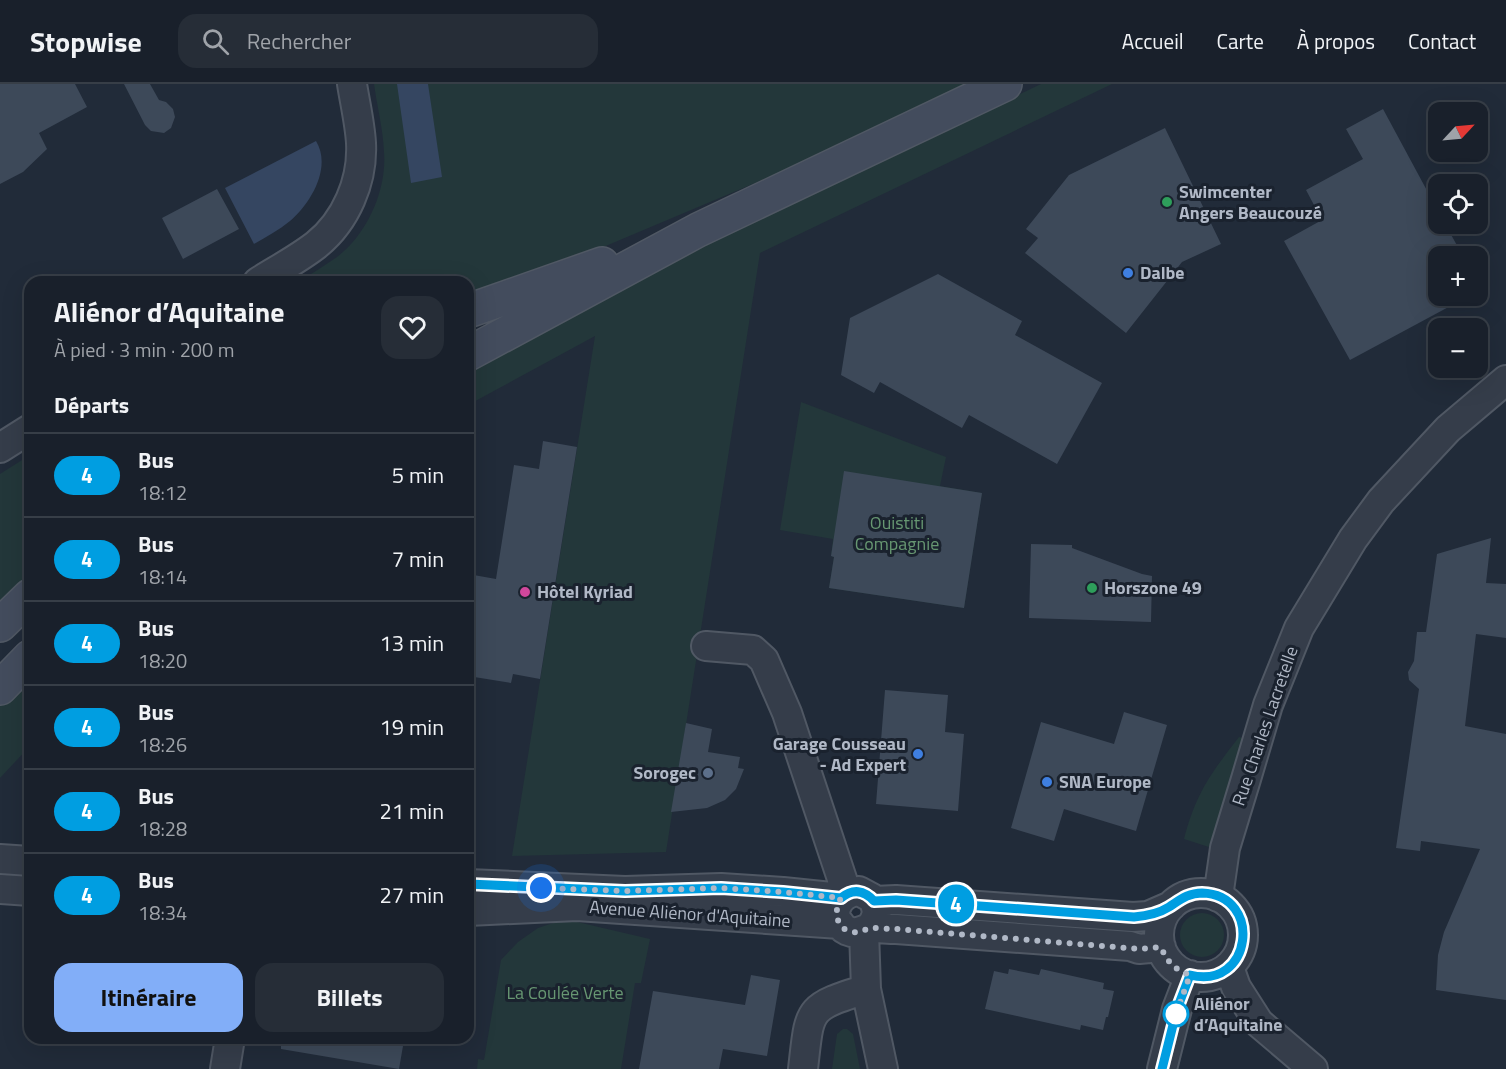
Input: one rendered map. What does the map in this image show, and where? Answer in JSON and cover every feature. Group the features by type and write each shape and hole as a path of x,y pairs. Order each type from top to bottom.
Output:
{"main road":[{"path":"474,351 698,230 1005,84"},
{"path":"474,309 698,230"},
{"path":"0,625 24,602"},
{"path":"0,688 24,663"}],"street":[{"path":"267,276 315,245 337,223 348,204 361,158 361,142 352,84"},
{"name":"Rue Charles Lacretelle","path":"1218,897 1226,848 1246,778 1268,705 1299,628 1353,539 1381,501 1448,429 1506,380"},
{"path":"0,448 24,433"},
{"path":"706,646 753,650 764,660 787,713 829,842 856,913 866,989 883,1069"},
{"name":"Avenue Aliénor d'Aquitaine","path":"797,893 816,878 822,870 829,842"},
{"path":"0,859 24,861"},
{"name":"Avenue Aliénor d'Aquitaine","path":"474,884 625,891 721,888 797,893 856,913 896,900 1134,917 1148,916 1193,894 1208,893 1218,897"},
{"path":"0,890 24,891"},
{"path":"1171,906 1163,917 1159,934 1164,955 1172,965 1190,975 1208,977 1229,967 1240,952 1243,939 1241,920 1234,908 1218,897"},
{"name":"Avenue Aliénor d'Aquitaine","path":"474,911 577,906 856,913 1139,949 1161,947"},
{"path":"1229,967 1236,987 1259,1023 1313,1069"},
{"path":"1162,1069 1177,1009 1190,975"},
{"path":"803,1069 808,1026 818,1008 866,989"},
{"path":"225,1069 229,1044"}],"green space":[{"path":"374,84 975,84 824,154 474,301 474,276 307,276 348,247 366,224 373,210 384,166 381,126"},
{"path":"1041,84 1112,84 760,253 666,852 512,856 595,336 474,402 474,360 627,282"},
{"name":"Ouistiti Compagnie","path":"801,402 946,457 940,486 982,493 964,608 829,588 834,557 831,556 833,539 780,530"},
{"path":"24,459 24,590 0,612 0,474"},
{"path":"24,675 24,752 0,778 0,699"},
{"path":"1239,737 1246,739 1212,848 1184,839 1199,796"},
{"path":"1202,913 1211,914 1218,919 1223,926 1223,944 1218,951 1211,956 1202,957 1193,956 1186,951 1181,944 1180,935 1181,926 1186,919 1193,914"},
{"name":"La Coulée Verte","path":"562,920 650,939 641,983 635,983 621,1069 477,1069 478,1059 484,1060 501,960 518,942 538,928"},
{"path":"843,1029 853,1034 860,1069 832,1069 837,1034"}],"water":[{"path":"397,84 428,84 442,177 411,183"},
{"path":"316,141 322,162 312,195 290,221 254,244 225,188"}],"building":[{"path":"0,84 75,84 87,107 39,133 47,149 23,172 0,184"},
{"path":"124,84 150,84 159,100 166,102 173,109 175,117 171,128 164,133 151,131 145,125"},
{"path":"1383,109 1428,192 1428,234 1451,234 1457,246 1428,246 1428,306 1450,306 1350,360 1284,241 1322,220 1306,190 1363,159 1346,129"},
{"path":"1165,128 1221,244 1182,262 1126,333 1025,253 1038,238 1026,229 1069,175"},
{"path":"217,189 239,229 183,259 162,218"},
{"path":"938,274 1022,321 1015,335 1102,383 1057,464 969,415 962,428 880,382 874,393 841,375 850,318"},
{"path":"543,441 577,447 540,679 513,674 511,683 474,677 474,575 496,579 514,465 539,469"},
{"name":"Ouistiti Compagnie","path":"844,471 982,493 964,608 829,588 834,557 831,556"},
{"path":"1491,538 1486,583 1506,584 1506,638 1476,634 1465,726 1506,734 1506,1000 1436,990 1438,955 1444,932 1480,849 1421,841 1420,851 1396,848 1419,689 1409,680 1408,672 1414,661 1417,632 1426,632 1437,554"},
{"path":"1031,544 1072,545 1072,548 1152,576 1151,622 1029,618"},
{"path":"885,690 948,695 945,732 964,734 958,811 876,804"},
{"path":"1124,712 1167,725 1136,831 1064,809 1054,841 1011,828 1041,722 1114,744"},
{"path":"686,723 712,729 708,752 740,757 738,768 744,769 736,789 725,800 707,808 671,812"},
{"path":"1009,969 1039,975 1041,969 1104,983 1103,989 1114,991 1103,1030 1081,1025 1080,1030 985,1009 994,971 1008,974"},
{"path":"751,975 780,980 767,1056 723,1049 719,1069 639,1069 653,991 745,1005"},
{"path":"281,1044 391,1044 403,1046 399,1069 281,1049"}],"bus line":[{"name":"4","path":"474,884 625,891 721,888 841,898 849,892 859,891 868,894 874,901 896,900 1134,917 1159,912 1183,897 1193,894 1213,894 1227,901 1239,916 1244,934 1242,947 1229,967 1216,975 1205,977 1190,975 1177,1009 1162,1069"}],"place":[{"name":"Swimcenter Angers Beaucouzé","path":"1167,202"},
{"name":"Dalbe","path":"1128,273"},
{"name":"Horszone 49","path":"1092,588"},
{"name":"Hôtel Kyriad","path":"525,592"},
{"name":"Garage Cousseau - Ad Expert","path":"918,754"},
{"name":"Sorogec","path":"708,773"},
{"name":"SNA Europe","path":"1047,782"},
{"name":"Aliénor d’Aquitaine","path":"1176,1014"}],"route":[{"path":"541,888 625,891 721,888 783,892 841,898 836,911 837,919 843,928 853,932 861,932 869,928 896,929 1130,946 1139,949 1161,947 1172,965 1190,975 1176,1014"}]}
